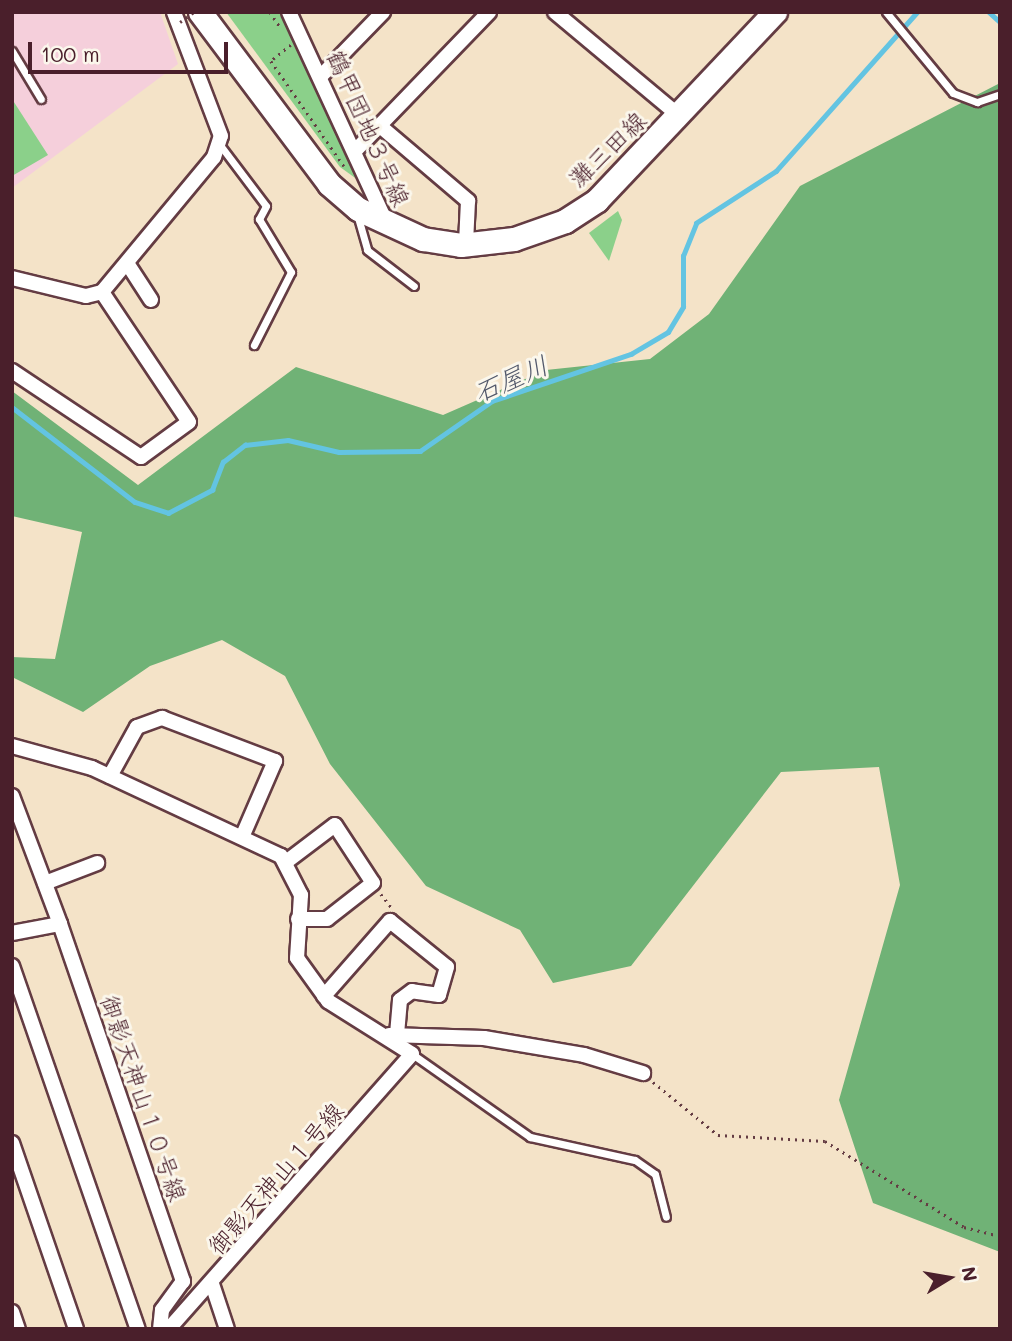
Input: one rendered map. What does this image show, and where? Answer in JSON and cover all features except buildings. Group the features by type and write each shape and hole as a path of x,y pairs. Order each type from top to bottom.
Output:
{"main road":[{"name":"灘三田線","path":"185,16 329,184 358,209 423,239 466,244 514,239 565,221 597,200 773,13"}],"street":[{"name":"鶴甲団地３号線","path":"289,12 322,75 388,225"},
{"path":"322,75 383,12"},
{"path":"355,151 488,12"},
{"path":"555,12 678,115"},
{"path":"12,278 86,296 102,292 220,145 185,16"},
{"path":"380,126 468,201 466,244"},
{"path":"127,263 151,300"},
{"path":"12,371 141,457 189,422 102,292"},
{"path":"110,776 137,727 162,718 275,761 243,835"},
{"path":"12,746 110,776 243,835 286,862 302,895 297,958 324,996 412,1054"},
{"path":"12,796 60,924 12,933"},
{"path":"286,862 335,825 373,883 327,919 298,919"},
{"path":"45,883 97,863"},
{"path":"324,996 390,921 447,967 439,995 412,991 400,1000 397,1035"},
{"name":"御影天神山１０号線","path":"60,924 183,1281 162,1311 160,1329"},
{"path":"12,966 138,1329"},
{"path":"379,1034 496,1040 643,1073"},
{"name":"御影天神山１号線","path":"169,1329 212,1284 412,1054"},
{"path":"12,1143 76,1329"},
{"path":"212,1284 227,1329"},
{"path":"12,1312 18,1329"}],"lane":[{"path":"886,12 961,99 977,102 1000,94"},
{"path":"12,51 41,99"},
{"path":"220,145 266,206 259,219 291,272 254,345"},
{"path":"358,209 356,229 367,250 414,286"},
{"path":"412,1054 530,1137 635,1160 655,1174 666,1217"}],"path":[{"path":"185,16 194,12"},
{"path":"270,12 291,45 271,61 351,176"},
{"path":"377,889 396,914"},
{"path":"643,1073 718,1135 825,1141 964,1227 1000,1236"}],"shaded area":[{"path":"12,12 160,12 178,64 12,188"}],"green space":[{"path":"226,12 280,12 365,185 340,167"},
{"path":"1000,83 1000,1252 873,1203 839,1100 900,885 879,767 781,772 631,966 553,983 520,930 426,886 330,764 285,676 222,640 150,666 83,712 12,677 12,657 55,659 82,532 12,516 12,391 138,485 296,367 443,415 546,370 650,359 709,314 800,186"},
{"path":"12,99 48,155 12,176"},
{"path":"618,211 622,220 609,261 589,233"}],"waterway":[{"name":"石屋川","path":"12,407 135,502 168,513 212,490 223,462 245,445 288,440 339,452 420,451 492,401 631,354 668,332 683,307 683,256 696,223 776,171 917,12"},
{"name":"石屋川","path":"989,12 1000,22"}]}
